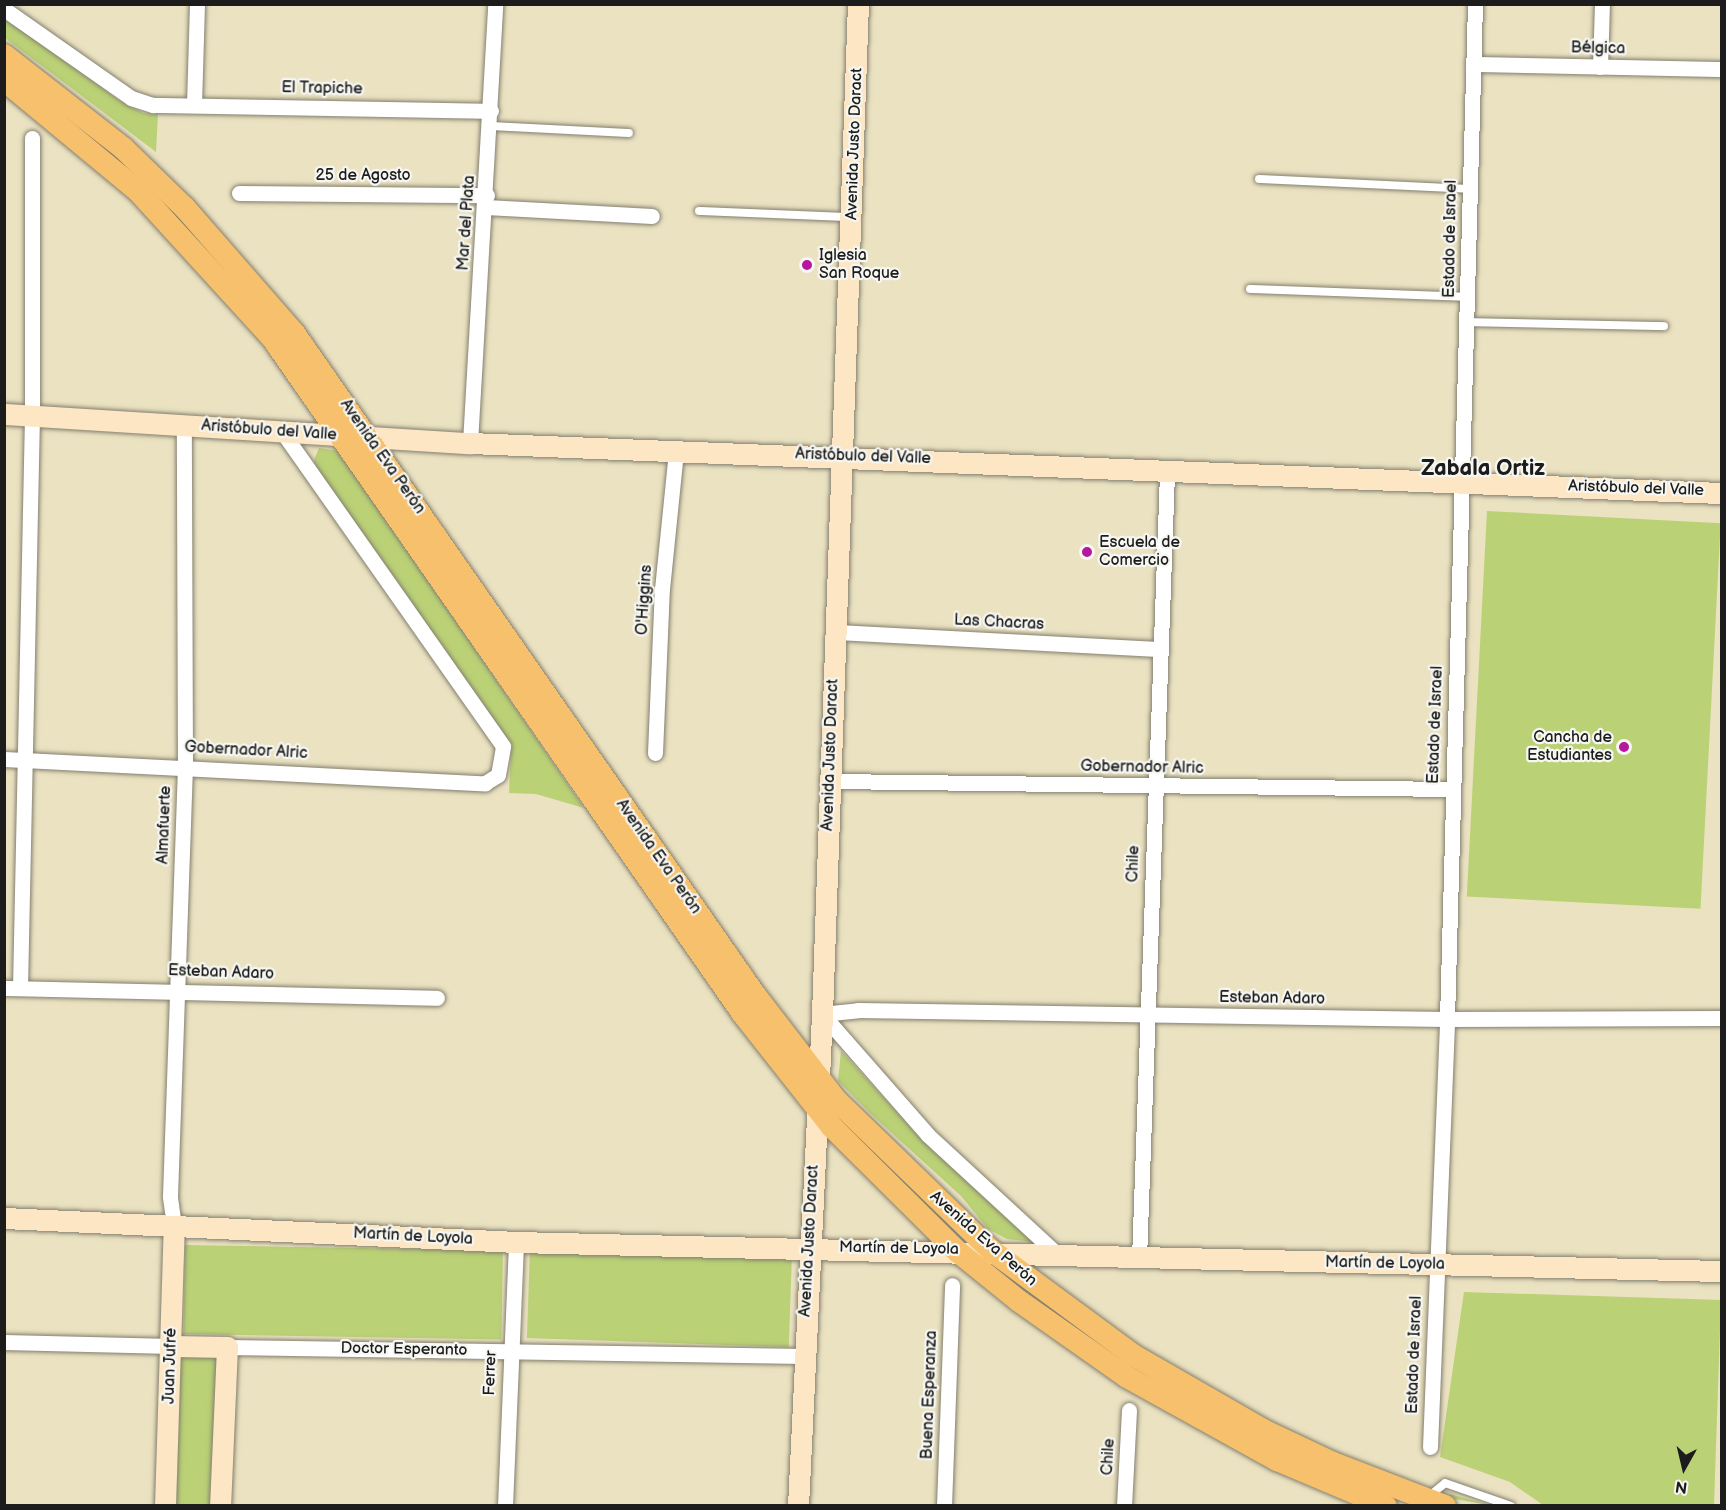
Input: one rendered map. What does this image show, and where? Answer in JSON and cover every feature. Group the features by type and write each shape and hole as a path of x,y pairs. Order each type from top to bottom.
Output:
{"main road":[{"name":"Avenida Justo Daract","path":"798,1506 822,1014 835,632 853,217 858,4"},
{"name":"Avenida Eva Perón","path":"4,55 123,148 185,208 294,333 369,437 754,995 843,1107 992,1251 1065,1308 1182,1385 1333,1463 1436,1502"},
{"name":"Avenida Eva Perón","path":"4,80 138,191 190,243 273,339 343,436 736,1004 832,1127 957,1251 1019,1301 1127,1377 1277,1460 1386,1506"},
{"name":"Aristóbulo del Valle","path":"4,414 470,443 842,456 1722,493"},
{"name":"Martín de Loyola","path":"4,1218 516,1242 992,1251 1139,1259 1722,1270"},
{"name":"Juan Jufré","path":"165,1506 172,1346 174,1226"},
{"name":"Doctor Esperanto","path":"172,1346 226,1347"},
{"path":"220,1506 226,1347"}],"street":[{"path":"194,105 197,4"},
{"name":"Mar del Plata","path":"470,443 487,201 495,4"},
{"name":"Estado de Israel","path":"1430,1447 1435,1265 1447,1018 1475,4"},
{"path":"1600,67 1602,4"},
{"name":"El Trapiche","path":"4,9 131,98 153,105 491,119"},
{"name":"Bélgica","path":"1473,64 1722,69"},
{"path":"12,988 26,760 32,416 32,138"},
{"name":"25 de Agosto","path":"239,193 487,201 652,216"},
{"name":"Almafuerte","path":"174,1226 170,1196 185,765 184,426"},
{"name":"Gobernador Alric","path":"4,759 185,765 485,783 498,775 503,746 283,433"},
{"name":"O'Higgins","path":"655,753 662,589 676,450"},
{"name":"Chile","path":"1139,1259 1167,471"},
{"name":"Las Chacras","path":"835,632 1160,649"},
{"name":"Gobernador Alric","path":"831,781 1155,787 1452,789"},
{"name":"Esteban Adaro","path":"12,988 176,989 437,998"},
{"name":"Esteban Adaro","path":"822,1014 858,1010 1447,1018 1722,1018"},
{"path":"822,1014 844,1043 928,1135 1059,1256"},
{"name":"Ferrer","path":"505,1506 516,1242"},
{"name":"Buena Esperanza","path":"944,1506 951,1285"},
{"name":"Doctor Esperanto","path":"4,1342 172,1346"},
{"name":"Doctor Esperanto","path":"226,1347 804,1356"},
{"name":"Chile","path":"1124,1506 1129,1410"}],"lane":[{"path":"491,119 629,134"},
{"path":"1259,179 1470,189"},
{"path":"699,211 853,217"},
{"path":"1250,289 1467,297"},
{"path":"1467,322 1664,326"},
{"path":"1436,1502 1445,1483 1511,1506"}],"green space":[{"path":"4,16 117,99 143,113 158,114 156,152 5,38"},
{"path":"319,448 339,451 584,808 536,794 509,793 511,751 316,469 314,460"},
{"path":"1487,511 1721,523 1700,909 1467,896"},
{"path":"841,1051 914,1131 1034,1242 1007,1239 988,1229 961,1196 871,1114 838,1081"},
{"path":"185,1245 503,1251 501,1340 183,1334"},
{"path":"530,1249 792,1258 789,1347 527,1338"},
{"path":"1464,1292 1721,1300 1714,1505 1543,1505 1510,1482 1440,1457"},
{"path":"180,1354 218,1356 210,1506 172,1506"},
{"path":"1450,1494 1490,1505 1448,1498"}],"place":[{"name":"Iglesia San Roque","path":"807,265"},
{"name":"Escuela de Comercio","path":"1087,552"},
{"name":"Cancha de Estudiantes","path":"1624,747"}],"district":[{"name":"Zabala Ortiz","path":"1483,469"}]}
